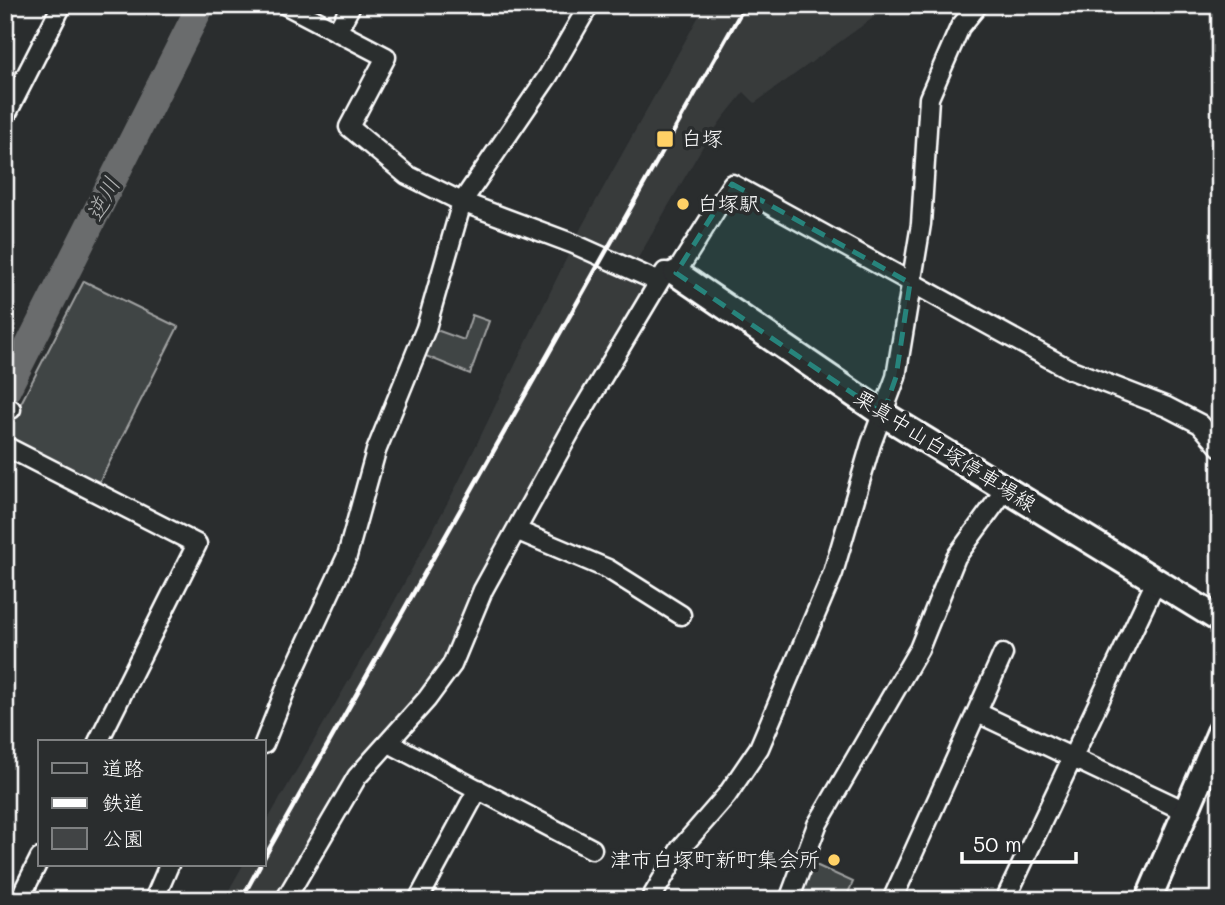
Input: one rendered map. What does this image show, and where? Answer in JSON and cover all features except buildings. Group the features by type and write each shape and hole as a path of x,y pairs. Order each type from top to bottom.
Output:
{"main road":[{"name":"栗真中山白塚停車場線","path":"667,277 1005,490 1220,620"},
{"path":"1148,900 1220,732"}],"street":[{"path":"5,117 62,5"},
{"path":"286,5 386,57 349,127 407,175 462,202 667,277"},
{"path":"337,32 351,5"},
{"path":"266,740 289,681 347,556 376,451 426,328 462,202 548,76 589,5"},
{"path":"650,900 680,849 735,784 769,726 833,573 896,377 920,224 929,98 960,27 978,5"},
{"path":"285,900 357,777 389,743 452,665 474,609 575,423 667,277 722,203 732,184 1069,369 1167,407 1200,424 1220,447"},
{"path":"5,446 197,544 99,740"},
{"path":"789,900 817,825 919,649 956,557 1005,490"},
{"path":"518,531 608,569 681,615"},
{"path":"1005,900 1156,581"},
{"path":"892,900 1003,654"},
{"path":"978,713 1185,811"},
{"path":"389,743 592,849"},
{"path":"418,900 478,789"},
{"path":"19,900 38,862"},
{"path":"154,900 170,866"}],"highlighted area":[{"path":"732,184 910,283 896,377 883,414 676,273"}],"shaded area":[{"path":"705,5 891,5 755,103 744,92 723,118 703,146 634,265 649,281 450,660 280,900 225,897 242,866 266,866 266,823 386,617 457,485 582,226"}],"green space":[{"path":"84,281 178,327 98,485 5,440 5,434"},
{"path":"472,315 489,321 470,374 421,354 431,328 464,340"},
{"path":"807,861 853,882 848,893 863,900 793,900"}],"waterway":[{"name":"逆川","path":"5,393 201,5"}],"railway":[{"path":"266,854 745,5"},
{"path":"241,900 259,866"}],"place":[{"name":"白塚","path":"665,139"},
{"name":"白塚駅","path":"683,204"},
{"name":"津市白塚町新町集会所","path":"834,860"}]}
